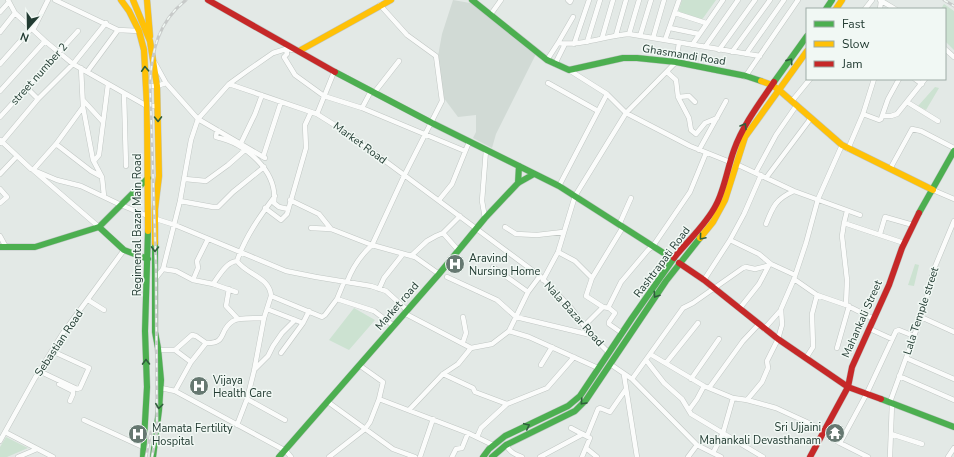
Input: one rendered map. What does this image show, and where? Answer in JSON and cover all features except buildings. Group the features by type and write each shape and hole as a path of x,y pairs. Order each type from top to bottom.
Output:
{"street":[{"path":"0,64 32,30 48,0"},
{"path":"55,0 118,30 139,31"},
{"name":"Regimental Bazar Main Road","path":"121,0 129,11 139,31 144,50 147,106 148,259 145,331 146,387 143,457"},
{"name":"Regimental Bazar Main Road","path":"133,0 150,42 157,86 159,176 155,209 154,280 155,332 159,350 162,388 153,457"},
{"path":"208,0 334,72 469,142 559,186 673,259"},
{"path":"154,280 163,269 175,225 190,140 198,119 229,84 274,53 286,49 299,51 391,0"},
{"path":"472,0 547,60 569,70 607,94 626,113 699,150 756,172 794,191 818,198 860,215"},
{"path":"491,14 501,0"},
{"path":"568,0 570,2 571,0"},
{"path":"574,44 589,0"},
{"path":"587,42 600,0"},
{"path":"602,38 613,0"},
{"path":"616,35 626,0"},
{"path":"629,34 639,0"},
{"path":"640,36 651,0"},
{"path":"653,38 664,0"},
{"path":"665,40 679,0"},
{"path":"692,45 723,0"},
{"path":"705,47 738,0"},
{"path":"719,50 755,0"},
{"path":"732,52 770,0"},
{"path":"746,54 784,0"},
{"path":"745,76 798,0"},
{"path":"866,8 872,0"},
{"path":"881,0 893,8"},
{"path":"0,12 8,1 15,13 32,30 73,64 147,106 157,106"},
{"path":"148,2 150,42"},
{"path":"271,296 322,316 325,315 338,298 354,266 363,252 372,244 442,101 436,56 407,35 380,5"},
{"path":"0,32 15,13"},
{"path":"675,13 706,23"},
{"path":"547,60 573,17"},
{"name":"street number 2","path":"1,142 38,99 73,64 106,23"},
{"path":"670,28 699,34"},
{"path":"87,72 118,30"},
{"name":"street number 2","path":"0,117 78,31"},
{"path":"558,43 574,44 616,35 629,34 760,56"},
{"name":"Rashtrapati Road","path":"483,457 493,445 507,435 564,408 581,394 608,352 673,259 709,216 717,204 724,192 740,133 806,37"},
{"path":"0,91 45,41"},
{"path":"408,410 443,374 458,364 471,348 492,344 509,330 528,292 542,278 558,252 575,196 626,113 676,62 679,43"},
{"path":"555,64 565,44"},
{"path":"286,49 287,54 284,57 295,75 324,96 362,108 465,151"},
{"path":"946,50 954,57"},
{"name":"Rashtrapati Road","path":"733,163 745,137 806,52"},
{"name":"Ghasmandi Road","path":"569,70 623,58 637,58 676,62 745,76 772,85 842,145 933,190"},
{"path":"153,60 166,83 198,119 264,158 281,102"},
{"path":"362,108 372,92 399,61"},
{"path":"81,68 83,107 94,161 102,177 104,196"},
{"path":"317,114 334,72"},
{"path":"667,72 676,80 678,97 689,118 691,130 696,134 705,123 717,118"},
{"path":"756,172 794,103 809,80"},
{"path":"848,148 863,114 874,80"},
{"path":"863,114 878,120 881,119 888,99 898,80"},
{"path":"916,80 922,84"},
{"path":"882,116 897,114 924,80"},
{"path":"146,86 157,86 166,83"},
{"path":"548,83 598,111"},
{"path":"94,161 99,155 108,84"},
{"name":"Market Road","path":"229,84 317,114 349,134 404,176 477,228"},
{"path":"26,87 38,99"},
{"path":"124,93 126,166"},
{"path":"559,186 607,94"},
{"path":"240,143 255,114 262,96"},
{"path":"678,97 689,96 695,102"},
{"path":"82,99 103,122"},
{"path":"699,150 726,101"},
{"path":"907,102 938,121"},
{"path":"33,170 56,144 83,107"},
{"path":"265,208 281,220 285,217 306,148 305,125 310,112"},
{"path":"766,178 811,118"},
{"path":"890,169 912,129 921,131 954,149"},
{"path":"217,130 216,137 229,140 253,156 264,167 275,196 274,203 279,207 288,209"},
{"path":"1,142 124,250 148,259"},
{"path":"439,200 452,184 469,142"},
{"path":"56,144 102,177"},
{"path":"764,328 780,311 806,243 818,198 842,145"},
{"name":"Mahankali Street","path":"810,457 848,387 852,367 889,285 904,243 954,149"},
{"path":"184,179 206,181 228,166 245,150"},
{"path":"485,218 482,201 486,150"},
{"path":"584,326 605,307 621,282 648,250 654,246 690,192 706,153"},
{"path":"0,174 17,156"},
{"path":"518,183 519,166"},
{"path":"180,201 218,207 233,192 264,167"},
{"path":"33,170 57,180 81,186 104,196 121,206 148,216"},
{"name":"Market road","path":"279,457 286,451 439,274 485,218 518,183 534,174"},
{"path":"704,280 730,240 744,214 761,175"},
{"path":"0,236 3,247 35,247 98,226 121,206 148,178"},
{"path":"0,189 7,197 0,203"},
{"path":"933,190 954,199"},
{"path":"766,224 773,207 783,196 794,191"},
{"name":"Rashtrapati Road","path":"492,457 506,445 575,411 586,400 679,263 706,233 725,200 724,192"},
{"path":"237,261 258,218 275,196"},
{"path":"622,333 609,324 615,313 585,294 592,278 621,226 631,198"},
{"path":"290,200 319,214 331,229"},
{"path":"837,348 847,306 847,280 842,236 847,211"},
{"path":"411,256 428,241 443,234 460,216"},
{"path":"880,234 885,217 913,226"},
{"path":"156,219 175,225 286,271 386,291 406,311 430,328 462,342 471,348"},
{"name":"Lala Temple street","path":"890,457 891,403 914,336 934,269 954,221"},
{"path":"844,222 904,243"},
{"path":"311,228 331,229 411,256 418,259 439,274"},
{"name":"Nala Bazar Road","path":"477,228 542,278 571,308 591,335 608,352"},
{"path":"504,228 516,234 538,236 563,232"},
{"path":"443,234 458,250"},
{"path":"193,280 198,268 197,261 208,239"},
{"path":"730,240 759,254 769,265 794,277 816,295 847,306 874,319"},
{"name":"Sebastian Road","path":"0,440 63,333 124,250"},
{"path":"558,252 575,261 592,278"},
{"path":"379,289 384,278 403,254"},
{"path":"213,284 230,263 237,261"},
{"path":"237,261 241,266 260,278 270,290 271,296 264,318 248,400 237,425"},
{"path":"679,263 704,280 778,339 848,387 954,427"},
{"path":"632,379 683,308 693,303 743,268 755,269 769,265"},
{"path":"740,308 759,284 769,265"},
{"path":"493,267 528,292"},
{"path":"163,269 176,271 193,280 213,284 236,292"},
{"path":"447,277 491,296 516,317 591,335"},
{"path":"147,289 155,290"},
{"path":"229,289 226,306 238,319"},
{"path":"806,358 813,347 812,314 816,295"},
{"path":"338,298 374,311 394,326"},
{"path":"88,300 104,310"},
{"path":"267,309 303,323"},
{"path":"280,353 303,323 309,311"},
{"path":"747,400 762,382 768,368 767,360 778,339 782,325 780,311"},
{"path":"462,342 466,333 463,317"},
{"path":"920,317 954,332"},
{"path":"175,350 192,335 206,343 216,343 230,324 238,319 250,320 264,318"},
{"path":"254,370 268,356 272,346 295,320"},
{"path":"666,363 698,322"},
{"path":"709,388 743,340 759,324"},
{"path":"870,329 892,339"},
{"path":"840,443 867,393 897,329 914,336"},
{"path":"509,330 529,337 598,368"},
{"path":"692,379 719,339"},
{"path":"175,391 191,362 206,343"},
{"path":"541,365 552,347"},
{"path":"39,373 77,389 80,388 89,368 52,350"},
{"path":"159,350 175,350 191,362"},
{"path":"650,354 704,386 733,398 747,400 776,408 823,431 840,443 868,457"},
{"path":"477,437 481,428 493,415 507,404 548,388 574,357"},
{"path":"906,358 954,379"},
{"path":"646,360 664,383 682,399 691,414 763,457"},
{"path":"610,364 624,375 632,379 697,445 721,457"},
{"path":"329,457 365,429 370,422 379,399 383,382 360,365"},
{"path":"39,373 73,391 70,401"},
{"path":"443,374 473,388 473,391 507,404"},
{"path":"624,375 637,457"},
{"path":"899,376 954,400"},
{"path":"689,410 704,386"},
{"path":"162,388 175,391 286,451 291,457"},
{"path":"540,457 585,435 598,409 600,408 610,412 626,389"},
{"path":"713,453 723,433 733,398"},
{"path":"379,399 468,433 493,445"},
{"path":"248,400 284,420"},
{"path":"328,402 393,449 404,455 415,457"},
{"path":"564,408 567,415"},
{"path":"420,457 433,419"},
{"path":"84,420 143,447"},
{"path":"571,428 590,438 582,457"},
{"path":"5,432 53,457"},
{"path":"452,457 456,449 462,448 468,433"},
{"path":"891,434 922,444"},
{"path":"506,445 514,454 522,457"},
{"path":"688,457 697,445"},
{"path":"586,448 597,457"},
{"path":"948,457 954,448"},
{"path":"18,457 37,449"}],"shaded area":[{"path":"453,0 470,3 481,8 536,54 496,134 492,148 473,138 476,132 476,115 458,117 443,97 438,56 442,34"}],"green space":[{"path":"682,0 716,0 701,21 678,13"},
{"path":"944,4 954,11 954,50 946,42 946,8 942,8"},
{"path":"935,87 939,88 926,110 918,106"},
{"path":"915,264 919,265 914,286 908,285"},
{"path":"354,308 375,320 349,350 329,340"},
{"path":"6,437 28,448 7,457 0,457 0,447"}],"railway":[{"path":"152,457 157,430 156,267 150,83 158,37 169,18 186,0"},
{"path":"944,0 954,6"},
{"path":"146,457 151,432"}],"traffic: fast":[{"path":"472,0 547,60 569,70 623,58 637,58 676,62 746,76 761,81"},
{"path":"827,8 832,0"},
{"path":"774,82 806,37"},
{"path":"335,72 432,123 559,186 673,259"},
{"path":"919,213 954,151"},
{"path":"518,183 519,166"},
{"path":"279,457 439,274 485,218 518,183 534,174"},
{"path":"0,247 35,247 99,227 148,178"},
{"path":"99,227 124,250 148,259"},
{"path":"143,457 147,387 145,331 148,231"},
{"path":"492,457 506,445 575,411 586,400 666,281 700,238"},
{"path":"153,457 161,380 155,332 155,243"},
{"path":"483,457 489,449 505,436 568,406 580,396 674,258"},
{"path":"881,399 954,427"}],"traffic: slow":[{"path":"121,0 129,11 139,31 144,50 147,106 148,231"},
{"path":"133,0 150,41 157,86 159,176 155,209 155,243"},
{"path":"147,0 150,36"},
{"path":"299,51 391,0"},
{"path":"837,8 842,0"},
{"path":"700,238 713,222 725,200 745,137 806,52"},
{"path":"761,81 772,85 779,90 842,145 933,190"}],"traffic: jam":[{"path":"208,0 335,72"},
{"path":"674,258 702,226 712,212 719,199 732,156 742,132 774,82"},
{"path":"810,457 848,387 852,367 889,285 902,248 919,213"},
{"path":"679,263 704,280 778,339 848,387 881,399"}],"place":[{"name":"Aravind Nursing Home","path":"455,264"},
{"name":"Vijaya Health Care","path":"199,386"},
{"name":"Sri Ujjaini Mahankali Devasthanam","path":"835,433"},
{"name":"Mamata Fertility Hospital","path":"138,434"}]}
